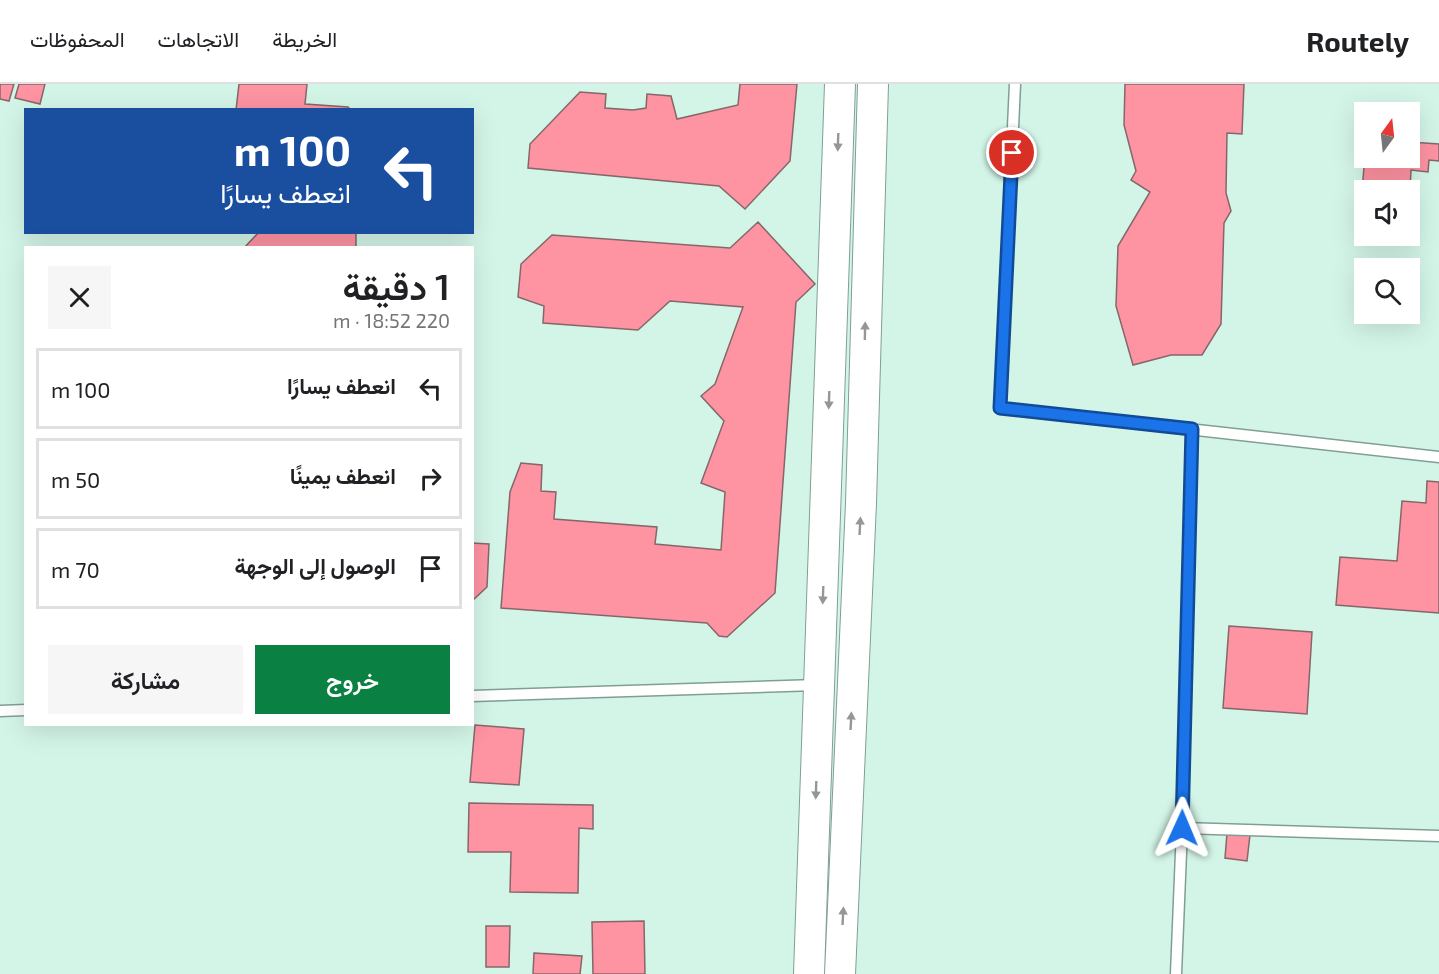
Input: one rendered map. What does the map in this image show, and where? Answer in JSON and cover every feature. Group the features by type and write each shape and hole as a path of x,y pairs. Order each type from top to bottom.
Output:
{"street":[{"path":"809,974 840,84"},
{"path":"840,974 861,503 873,84"}],"lane":[{"path":"1015,84 1000,408 1439,457"},
{"path":"1176,974 1192,429"},
{"path":"474,696 820,685"},
{"path":"0,711 24,710"},
{"path":"1182,828 1439,836"}],"building":[{"path":"0,84 14,84 9,101 0,99"},
{"path":"19,84 45,84 40,104 15,98"},
{"path":"239,84 307,84 305,104 349,108 236,108"},
{"path":"740,84 797,84 790,161 745,209 719,186 528,168 530,144 580,92 606,94 605,108 633,110 646,108 647,94 671,96 677,119 738,105"},
{"path":"1125,84 1244,84 1242,134 1227,133 1226,193 1231,211 1224,223 1221,324 1202,355 1171,355 1133,365 1116,306 1118,246 1150,192 1131,180 1136,171 1124,125"},
{"path":"1420,143 1439,144 1439,161 1429,160 1428,172 1411,170 1410,180 1363,180 1364,168 1420,168"},
{"path":"758,222 815,284 796,302 775,593 727,637 719,636 707,623 501,608 510,492 521,463 542,465 541,491 556,492 554,519 657,527 655,544 721,550 725,492 701,483 724,421 701,396 715,384 743,307 670,301 638,330 543,323 544,306 518,297 521,264 552,235 730,248"},
{"path":"257,234 356,234 356,246 246,246"},
{"path":"1427,481 1439,482 1439,613 1336,605 1340,557 1397,561 1402,501 1426,503"},
{"path":"474,543 489,544 487,587 474,599"},
{"path":"1229,626 1312,632 1307,714 1223,708"},
{"path":"475,725 524,729 519,785 470,782"},
{"path":"469,803 593,805 593,829 579,828 578,893 510,892 511,852 468,852"},
{"path":"1227,833 1250,835 1247,861 1225,858"},
{"path":"644,921 645,974 593,974 592,922"},
{"path":"486,926 510,926 509,967 486,967"},
{"path":"534,953 582,956 580,974 533,974"}],"route":[{"path":"1012,153 1000,408 1192,429 1182,828"}]}
